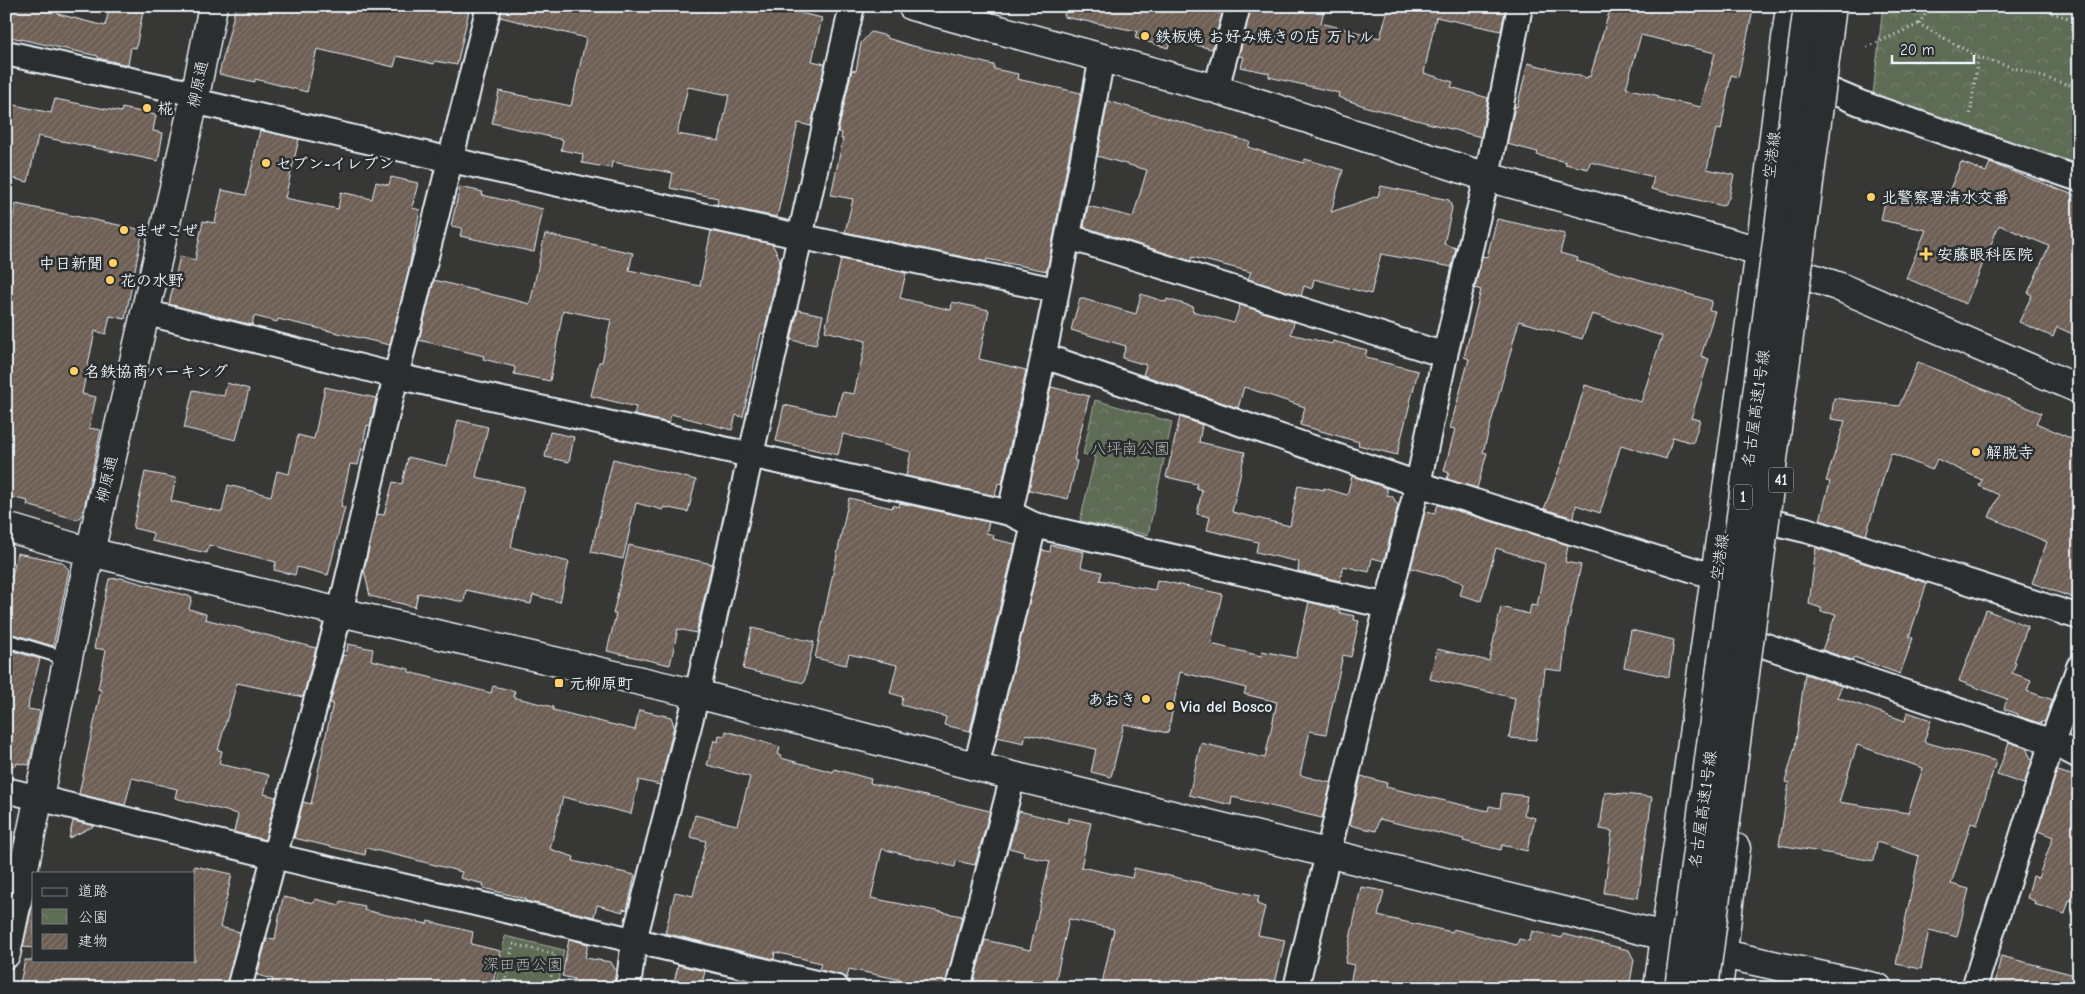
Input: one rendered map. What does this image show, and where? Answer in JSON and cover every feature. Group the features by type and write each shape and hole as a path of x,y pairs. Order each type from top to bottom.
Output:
{"main road":[{"name":"柳原通","path":"6,954 90,552 214,6"},
{"path":"912,6 1216,89 1488,177 1760,251 1807,276 1837,286 2079,389"},
{"name":"空港線","path":"1658,988 1760,251 1790,6"},
{"name":"名古屋高速1号線","path":"1679,988 1808,6"},
{"name":"名古屋高速1号線","path":"1704,988 1832,6"},
{"name":"41","path":"1718,988 1842,6"},
{"path":"6,527 90,552 697,694 976,767 1665,936 1723,954 1878,988"}],"street":[{"path":"239,988 340,612 396,376 452,161 489,6"},
{"path":"628,988 634,940 697,694 852,6"},
{"path":"1216,89 1238,6"},
{"path":"1296,988 1330,854 1387,606 1418,484 1445,354 1488,177 1520,6"},
{"path":"6,54 452,161 799,237 1056,290"},
{"path":"1010,513 1044,356 1056,290 1069,237 1102,57"},
{"path":"1830,90 1860,103 2079,178"},
{"path":"1069,237 1445,354"},
{"path":"144,312 396,376 1010,513 1034,525 1387,606"},
{"path":"1044,356 1418,484 1716,577"},
{"path":"1776,522 2079,617"},
{"path":"976,767 1034,525"},
{"path":"1760,644 2052,742 2079,756"},
{"path":"1974,988 2052,742 2079,667"},
{"path":"958,988 1013,776"},
{"path":"6,790 274,856 837,988"}],"lane":[{"path":"6,640 68,659"}],"path":[{"path":"1867,47 1920,24 1930,6"},
{"path":"2028,6 2079,21"},
{"path":"1920,24 1978,57 2079,88"},
{"path":"1967,140 1978,57"},
{"path":"504,988 513,944 555,954 549,988"}],"green space":[{"path":"1883,6 2079,6 2079,167 1873,94"},
{"name":"八坪南公園","path":"1095,400 1172,422 1148,535 1080,521 1095,457 1083,454"},
{"name":"深田西公園","path":"505,936 564,950 557,988 495,988"}],"building":[{"path":"6,6 44,6 59,10 58,14 105,26 110,6 144,6 136,48 131,47 128,65 98,58 98,56 6,36"},
{"path":"236,6 470,6 457,65 435,61 434,64 397,56 394,67 317,49 307,92 255,79 255,82 219,74"},
{"path":"502,6 760,6 822,18 812,61 825,64 811,126 798,123 777,217 717,205 718,198 670,188 673,173 612,162 611,168 582,163 583,154 561,150 563,140 492,123 499,91 571,106 586,38 500,17","holes":["688,87 729,95 719,141 677,134"]},
{"path":"1065,6 1187,6 1222,14 1212,49 1171,39 1168,48 1135,38 1137,31 1064,17"},
{"path":"1251,6 1325,6 1321,23 1380,38 1389,6 1506,6 1501,31 1436,17 1424,73 1453,82 1451,87 1488,98 1481,137 1367,107 1338,97 1339,93 1269,77 1269,73 1241,67 1244,57 1239,56"},
{"path":"1611,6 1754,6 1738,77 1731,75 1721,130 1716,129 1707,169 1734,175 1729,198 1723,206 1651,189 1654,177 1590,162 1588,169 1565,164 1566,162 1537,155 1538,152 1507,144 1515,106 1517,107 1528,63 1587,78 1588,76 1590,77","holes":["1641,35 1715,53 1701,107 1658,98 1659,96 1626,88"]},
{"path":"871,32 909,45 994,65 994,69 1018,74 1017,79 1081,93 1047,271 987,259 986,262 845,232 853,199 831,195 843,139 841,139 842,133 838,132 852,70 856,71 861,43"},
{"path":"55,99 121,112 122,108 156,115 153,131 163,133 158,161 38,136 28,182 6,177 6,103 51,113"},
{"path":"1108,101 1250,142 1248,147 1263,152 1304,163 1305,159 1343,170 1331,212 1378,196 1381,186 1449,200 1452,208 1444,244 1456,248 1452,267 1381,254 1371,294 1314,279 1312,289 1304,286 1301,296 1248,279 1251,272 1192,257 1191,261 1084,227 1088,206 1133,217 1147,170 1097,156"},
{"path":"260,130 299,139 285,198 338,209 341,192 372,199 376,182 389,185 391,177 418,183 412,208 420,210 408,273 390,345 278,319 277,322 254,316 252,325 169,304 180,256 195,260 203,221 215,223 222,190 246,195"},
{"path":"1961,162 1986,172 1990,163 2079,197 2079,337 2057,327 2053,337 2019,322 2032,295 2028,293 2049,246 1999,225 1966,304 1906,278 1926,230 1881,220 1887,192 1944,204"},
{"path":"460,187 483,192 482,195 543,209 534,252 460,236 462,228 451,226"},
{"path":"16,204 143,230 125,319 110,316 106,334 95,331 82,394 96,397 89,428 101,430 83,513 78,520 27,505 28,501 6,496 6,219 12,221"},
{"path":"1497,219 1565,234 1560,253 1578,258 1577,261 1712,301 1709,310 1715,311 1701,356 1709,359 1691,418 1700,420 1693,443 1673,437 1666,459 1621,445 1600,513 1576,505 1574,518 1544,509 1563,459 1585,385 1641,402 1662,336 1592,314 1582,339 1519,321 1483,452 1487,453 1477,488 1447,479 1449,473 1444,471 1455,429 1450,428 1469,359 1464,357 1481,290 1475,288 1482,256 1487,257"},
{"path":"711,231 772,244 780,259 764,334 761,333 743,417 736,415 732,430 671,414 669,423 634,415 636,407 591,396 599,362 602,362 611,320 563,310 550,381 514,374 515,367 483,359 484,356 419,340 434,280 530,304 545,234 633,253 629,270 700,286"},
{"path":"841,259 906,273 900,298 951,310 952,302 989,310 979,359 1026,370 1002,484 998,483 995,496 906,476 911,452 843,434 838,455 776,441 784,405 836,416 842,392 854,394 866,341 825,331"},
{"path":"1141,294 1166,302 1167,299 1194,307 1192,311 1234,323 1240,305 1294,322 1291,334 1332,344 1333,341 1367,350 1365,356 1370,359 1418,371 1397,455 1358,445 1359,442 1300,425 1305,407 1244,387 1238,408 1143,375 1146,365 1122,358 1126,346 1071,330 1080,298 1136,314"},
{"path":"798,310 823,315 816,345 791,340"},
{"path":"1918,362 2041,413 2036,423 2079,442 2079,600 2032,583 2047,542 1989,517 1999,495 1979,486 1982,480 1937,459 1932,470 1891,453 1866,535 1820,520 1830,482 1826,481 1845,421 1831,419 1834,398 1899,406"},
{"path":"227,383 249,389 236,440 184,428 193,390 224,396"},
{"path":"325,387 376,398 370,426 367,425 358,465 350,464 341,506 345,507 328,575 297,567 295,575 274,570 276,562 209,545 207,553 152,541 153,533 133,528 145,472 176,478 171,501 222,512 228,485 271,496 277,471 289,474 298,435 314,439"},
{"path":"1051,387 1089,396 1074,460 1077,461 1068,499 1029,490"},
{"path":"1180,417 1202,425 1199,442 1245,452 1232,512 1290,526 1298,485 1324,490 1324,488 1347,495 1352,476 1387,488 1387,495 1392,496 1398,505 1384,561 1372,558 1369,572 1343,566 1340,581 1298,571 1299,562 1256,552 1258,542 1207,530 1210,517 1197,514 1202,490 1196,488 1197,484 1166,477"},
{"path":"458,420 488,427 476,477 524,487 511,547 569,562 560,602 533,595 531,604 466,590 464,602 418,593 415,607 370,596 364,570 377,514 384,515 393,482 402,484 408,457 447,466"},
{"path":"550,432 574,437 569,462 545,457"},
{"path":"613,459 696,480 688,512 664,507 663,510 636,503 623,559 591,552"},
{"path":"849,498 892,508 893,505 899,507 900,503 989,522 986,533 994,535 993,539 1015,544 970,731 944,725 946,717 901,705 903,697 890,693 897,665 849,654 846,665 815,658"},
{"path":"1438,505 1568,545 1565,562 1581,565 1567,629 1562,671 1545,669 1536,740 1509,738 1515,698 1430,679 1437,649 1489,661 1501,607 1529,614 1531,605 1537,606 1545,564 1496,548 1481,601 1460,595 1463,584 1458,581 1411,568 1425,511 1434,514"},
{"path":"629,545 712,564 696,633 678,629 670,665 607,651 616,614 613,614"},
{"path":"1051,545 1084,552 1081,567 1102,572 1100,580 1155,590 1157,580 1222,594 1211,644 1261,656 1262,651 1296,658 1309,602 1334,608 1334,610 1340,611 1340,613 1355,616 1354,620 1359,621 1351,657 1343,655 1326,734 1310,731 1300,775 1331,783 1322,818 1232,797 1231,805 1189,795 1201,743 1265,758 1277,702 1244,694 1246,688 1180,672 1168,733 1124,724 1111,777 1091,772 1096,749 1026,734 1024,743 997,737 1042,550 1050,552"},
{"path":"1816,548 1927,583 1909,637 1913,638 1900,674 1854,657 1852,660 1822,650 1836,614 1821,612 1821,608 1809,604"},
{"path":"17,553 62,562 69,570 53,646 6,632 6,590 9,576 12,577"},
{"path":"121,578 192,597 189,609 206,614 205,619 316,648 303,697 237,683 218,750 222,751 219,764 269,775 264,794 276,797 265,840 234,832 238,814 175,798 177,789 132,778 125,805 79,794 101,690 98,689 106,650 94,648 109,579"},
{"path":"1986,610 2028,626 2014,662 2016,663 2012,673 2031,680 2027,691 2053,700 2045,721 2039,723 2018,716 2018,714 2004,709 2007,699 1959,681"},
{"path":"752,628 814,642 804,683 743,669"},
{"path":"1631,630 1674,640 1669,677 1624,667"},
{"path":"348,644 373,649 371,660 409,669 409,672 491,693 493,686 515,691 513,697 553,707 553,710 635,730 639,710 671,717 674,726 660,785 639,780 631,814 563,797 550,849 574,857 573,861 635,875 627,910 623,909 623,912 597,905 594,917 525,901 526,899 483,888 484,884 460,878 462,872 366,848 365,855 294,838 303,802 311,804 333,703 330,703 343,655 346,656"},
{"path":"6,649 40,659 28,709 40,711 29,765 17,763 16,766 6,765"},
{"path":"1805,674 1842,686 1837,697 1905,721 1907,712 1931,720 1924,742 1996,761 1977,825 1971,823 1951,884 1969,889 1957,937 1929,930 1921,969 1896,964 1919,856 1877,842 1874,861 1779,845 1789,783 1785,782 1795,747","holes":["1857,745 1923,768 1908,813 1839,802"]},
{"path":"2079,708 2079,735 2071,731"},
{"path":"726,731 780,747 778,755 782,756 781,758 833,772 834,769 871,779 870,783 990,811 975,865 956,861 955,867 882,849 871,898 962,916 945,988 900,988 902,980 849,969 847,978 819,970 821,963 775,952 774,959 665,933 675,892 693,896 706,841 690,837 695,815 737,825 750,777 707,765 714,740 718,742 719,735 725,736"},
{"path":"2009,742 2026,748 2032,761 2024,784 1997,775"},
{"path":"2057,771 2079,777 2079,902 2069,900 2065,914 2034,904 2035,901 2027,898 2033,876 2038,878 2053,837 2038,831"},
{"path":"1361,776 1387,783 1386,787 1488,811 1489,806 1500,808 1502,793 1527,796 1524,815 1535,818 1527,851 1502,845 1501,850 1463,841 1464,839 1379,819 1376,831 1349,825"},
{"path":"1605,792 1652,797 1638,898 1604,893 1612,831 1600,829"},
{"path":"1019,811 1068,823 1069,818 1091,823 1081,867 1132,878 1134,868 1259,896 1257,904 1265,907 1258,935 1285,940 1274,988 1101,988 1114,929 1069,919 1054,988 972,988 985,940 1030,950 1050,861 1023,856 1024,852 1009,848"},
{"path":"9,818 15,834 6,876 6,819"},
{"path":"73,821 94,826 69,838"},
{"path":"194,866 232,874 220,927 240,932 226,988 19,988 25,960 32,960 32,962 195,962"},
{"path":"1361,887 1384,891 1378,916 1452,932 1453,929 1517,945 1519,939 1529,941 1532,931 1562,938 1563,934 1629,950 1634,960 1629,988 1349,988 1354,965 1345,963"},
{"path":"283,897 314,903 315,899 340,905 341,901 365,906 364,910 427,924 428,921 473,932 471,944 500,951 492,988 271,988 273,979 257,975 267,938 275,939"},
{"path":"32,907 32,948 23,947"},
{"path":"569,939 588,944 585,958 611,962 616,971 613,988 572,988 574,979 562,976"},
{"path":"2001,956 2079,976 2079,988 1998,988 1998,985 1995,984"},
{"path":"678,965 705,971 701,988 673,988"}],"place":[{"name":"鉄板焼 お好み焼きの店 万トル","path":"1145,36"},
{"name":"椛","path":"147,108"},
{"name":"セブン-イレブン","path":"266,163"},
{"name":"北警察署清水交番","path":"1871,197"},
{"name":"まぜこぜ","path":"124,230"},
{"name":"安藤眼科医院","path":"1926,254"},
{"name":"中日新聞","path":"113,263"},
{"name":"花の水野","path":"110,280"},
{"name":"名鉄協商パーキング","path":"74,371"},
{"name":"解脱寺","path":"1976,452"},
{"name":"元柳原町","path":"559,683"},
{"name":"あおき","path":"1146,699"},
{"name":"Via del Bosco","path":"1170,706"}]}
